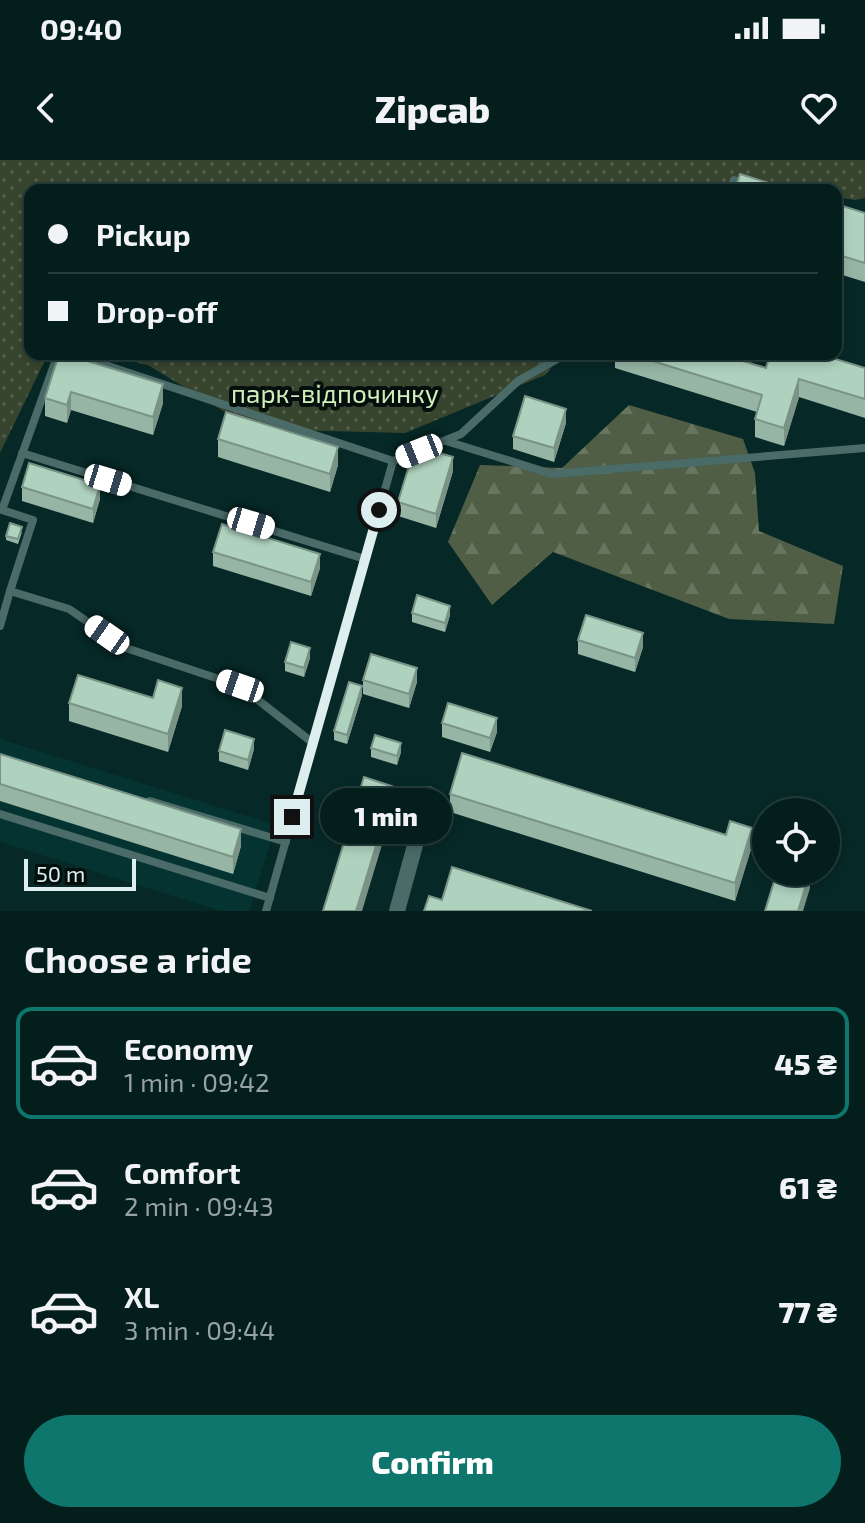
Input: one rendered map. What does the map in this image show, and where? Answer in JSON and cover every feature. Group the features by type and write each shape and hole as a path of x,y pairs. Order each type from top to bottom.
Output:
{"street":[{"path":"397,911 429,794"}],"lane":[{"path":"0,626 33,520 2,510 56,360"},
{"path":"90,360 393,461 461,434 518,381 555,360"},
{"path":"445,440 552,474 865,448"},
{"path":"22,453 365,559"},
{"path":"266,911 393,461"},
{"path":"10,591 69,609 126,648 240,686 313,743"},
{"path":"135,796 286,842"},
{"path":"0,814 270,898"}],"shaded area":[{"path":"0,739 276,825 249,911 221,911 0,842"}],"green space":[{"path":"0,160 865,160 865,198 855,200 842,198 842,184 750,182 24,184 24,360 45,360 0,453"},
{"name":"парк-відпочинку","path":"126,360 558,360 545,375 405,433 253,429 148,365"},
{"path":"629,405 743,439 755,473 759,531 843,566 834,624 729,619 553,552 492,605 448,542 480,465 562,468"}],"building":[{"path":"740,174 772,184 737,184"},
{"path":"842,206 865,213 865,263 842,256"},
{"path":"57,360 84,360 163,384 153,417 71,392 67,405 45,398"},
{"path":"649,360 739,360 766,368 768,360 839,360 865,368 865,399 799,379 784,428 755,419 762,395"},
{"path":"525,396 566,409 554,448 513,436"},
{"path":"226,412 338,447 330,474 218,439"},
{"path":"415,446 453,457 436,514 398,502"},
{"path":"29,463 100,485 93,509 22,487"},
{"path":"10,523 22,527 18,539 6,536"},
{"path":"222,524 320,554 311,582 213,552"},
{"path":"417,595 450,606 445,623 412,613"},
{"path":"586,615 643,633 635,658 578,640"},
{"path":"291,642 310,648 304,668 285,662"},
{"path":"371,654 417,668 409,694 363,680"},
{"path":"78,675 153,698 158,680 182,688 168,734 69,703"},
{"path":"349,682 362,686 347,735 334,731"},
{"path":"448,703 497,718 490,738 442,723"},
{"path":"225,730 254,739 248,760 219,751"},
{"path":"375,735 401,743 397,756 371,748"},
{"path":"462,753 726,835 730,821 752,828 735,883 450,794"},
{"path":"0,754 241,829 233,857 0,784"},
{"path":"364,777 394,787 356,911 323,911"},
{"path":"452,867 592,911 424,911 429,896 442,900"},
{"path":"773,886 806,886 798,911 765,911"}],"route":[{"path":"292,817 379,510"}]}
